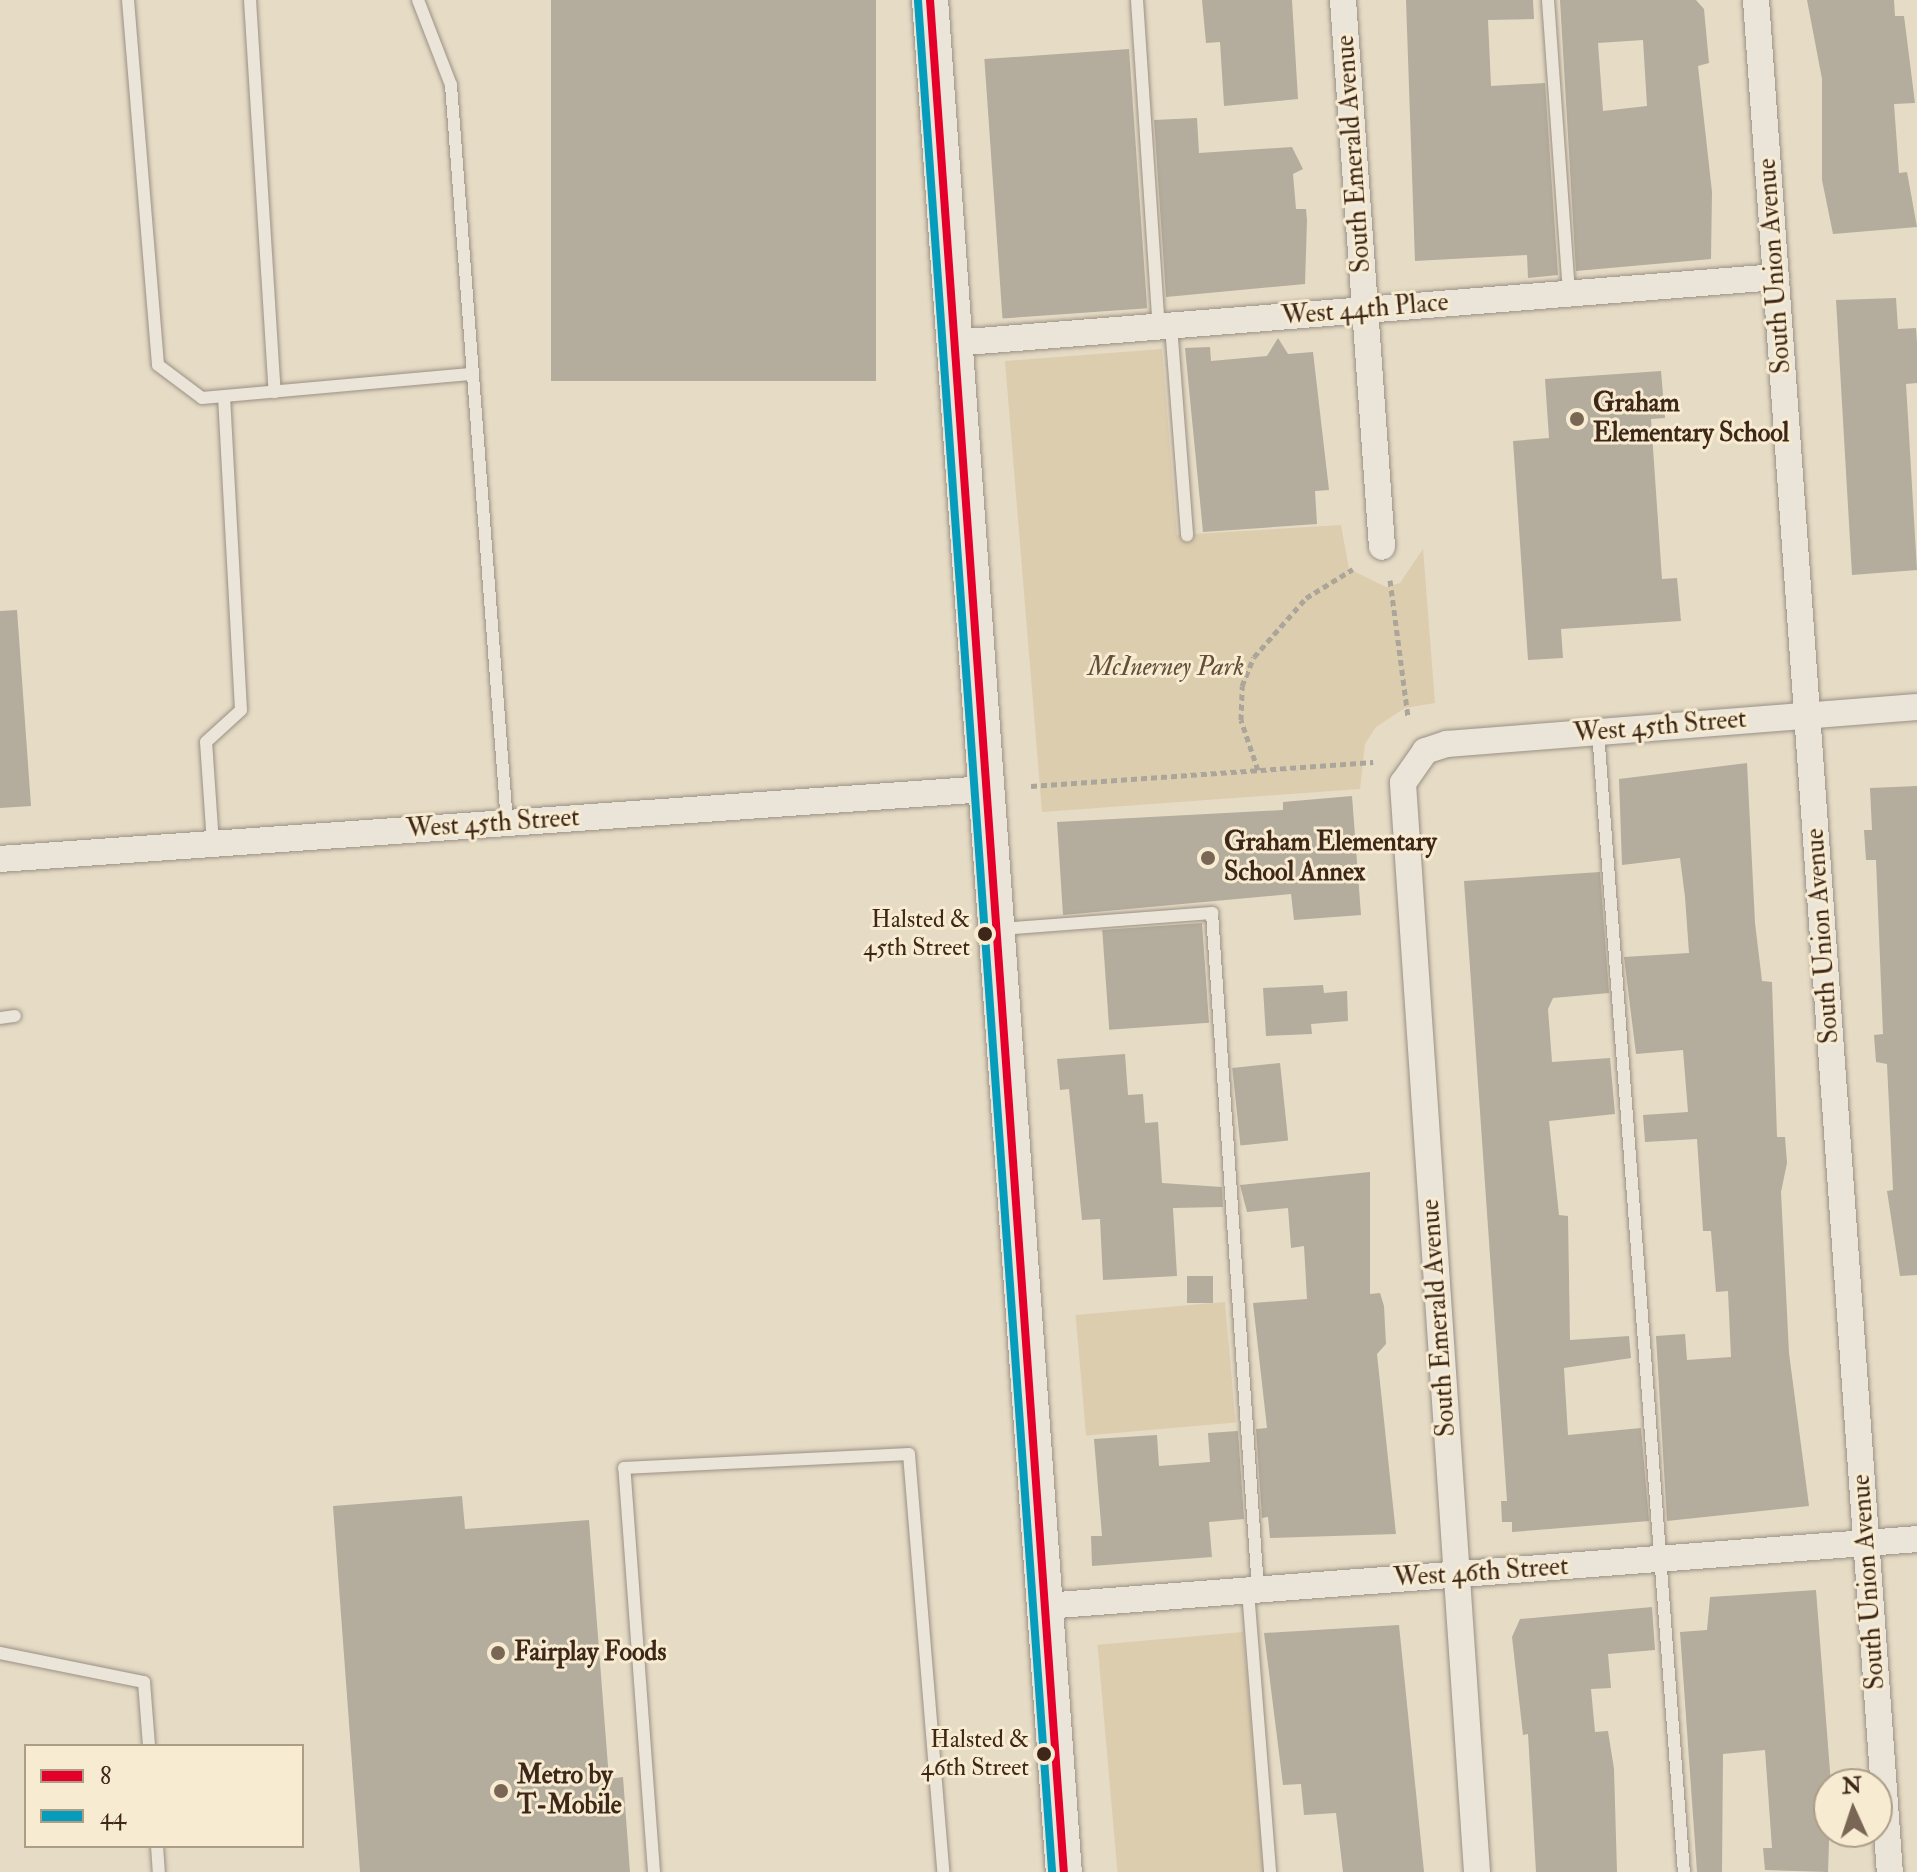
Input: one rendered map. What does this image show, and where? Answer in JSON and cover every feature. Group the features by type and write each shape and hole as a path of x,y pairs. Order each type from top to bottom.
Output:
{"main road":[{"path":"930,0 1064,1872"}],"street":[{"name":"South Emerald Avenue","path":"1343,0 1382,547"},
{"name":"South Union Avenue","path":"1756,0 1890,1872"},
{"name":"West 44th Place","path":"954,343 1776,277"},
{"name":"West 45th Street","path":"1411,766 1425,751 1447,744 1917,707"},
{"name":"South Emerald Avenue","path":"1411,766 1403,807 1477,1872"},
{"name":"West 45th Street","path":"0,859 987,789"},
{"name":"West 46th Street","path":"1045,1606 1917,1539"}],"lane":[{"path":"128,0 158,365 202,398 473,374"},
{"path":"250,0 275,392"},
{"path":"418,0 451,85 507,823"},
{"path":"1137,0 1165,326 1187,535"},
{"path":"1548,0 1569,293"},
{"path":"213,844 206,742 241,710 224,396"},
{"path":"1598,732 1684,1872"},
{"path":"997,929 1212,913 1270,1872"},
{"path":"0,1018 15,1016"},
{"path":"654,1872 624,1468 909,1454 943,1872"},
{"path":"0,1653 144,1682 149,1744"},
{"path":"157,1848 159,1872"}],"path":[{"path":"1258,770 1241,720 1242,686 1254,657 1306,598 1353,569"},
{"path":"1390,580 1408,717"},
{"path":"1031,786 1373,762"}],"green space":[{"name":"McInerney Park","path":"1162,349 1177,535 1341,525 1349,569 1386,587 1400,583 1423,549 1435,703 1405,708 1376,727 1365,744 1360,789 1042,812 1005,361"},
{"path":"1225,1302 1236,1423 1086,1436 1076,1315"},
{"path":"1243,1632 1264,1872 1117,1872 1098,1645"}],"building":[{"path":"551,0 876,0 876,381 551,381"},
{"path":"1202,0 1292,0 1298,99 1224,106 1220,42 1206,43"},
{"path":"1406,0 1533,0 1534,19 1488,20 1491,86 1545,83 1558,275 1528,278 1527,255 1415,261"},
{"path":"1560,0 1696,0 1704,9 1709,63 1698,66 1712,192 1711,259 1576,271","holes":["1643,40 1647,106 1603,111 1598,43"]},
{"path":"1807,0 1894,0 1895,16 1904,16 1915,103 1894,104 1899,173 1907,172 1917,227 1833,234 1822,180 1822,79"},
{"path":"1129,49 1147,308 1002,318 984,59"},
{"path":"1197,118 1199,153 1292,147 1303,169 1293,174 1296,209 1306,209 1305,284 1166,297 1154,120"},
{"path":"1896,298 1898,329 1916,328 1917,383 1906,384 1917,570 1852,575 1836,300"},
{"path":"1278,338 1288,354 1313,352 1329,490 1315,491 1317,524 1203,532 1185,348 1210,347 1211,361 1267,356"},
{"path":"1661,371 1665,418 1651,419 1662,579 1677,578 1681,621 1561,629 1563,658 1528,660 1513,441 1549,438 1545,379"},
{"path":"17,610 31,806 0,808 0,611"},
{"path":"1747,763 1755,923 1762,981 1772,982 1777,1137 1785,1137 1787,1163 1781,1192 1789,1353 1809,1506 1667,1521 1656,1336 1685,1334 1687,1360 1731,1357 1728,1291 1716,1292 1711,1231 1703,1231 1697,1139 1645,1142 1643,1115 1688,1112 1683,1050 1636,1054 1624,957 1689,953 1685,897 1680,858 1622,865 1619,779"},
{"path":"1917,786 1917,1275 1900,1276 1887,1191 1893,1190 1887,1064 1876,1062 1874,1035 1883,1034 1876,860 1866,860 1864,830 1872,830 1870,788"},
{"name":"Graham Elementary School Annex","path":"1352,796 1361,915 1294,920 1291,894 1063,915 1057,822 1283,810 1283,802"},
{"path":"1600,872 1609,993 1553,998 1548,1009 1552,1062 1610,1058 1615,1114 1549,1121 1559,1215 1568,1216 1570,1340 1629,1336 1631,1358 1564,1368 1568,1435 1641,1428 1649,1521 1512,1532 1512,1522 1502,1522 1501,1501 1507,1501 1464,881"},
{"path":"1202,923 1209,1023 1109,1030 1102,930"},
{"path":"1323,985 1324,993 1347,991 1348,1021 1311,1024 1312,1034 1266,1036 1263,988"},
{"path":"1125,1054 1128,1095 1143,1094 1145,1123 1158,1122 1162,1183 1222,1187 1223,1207 1173,1208 1177,1276 1103,1280 1100,1219 1082,1220 1069,1089 1060,1090 1057,1059"},
{"path":"1280,1063 1288,1141 1240,1146 1232,1068"},
{"path":"1370,1172 1370,1294 1380,1293 1384,1306 1386,1344 1377,1354 1396,1534 1270,1538 1268,1517 1262,1518 1256,1429 1267,1428 1253,1303 1307,1299 1304,1246 1291,1248 1288,1208 1247,1212 1240,1185"},
{"path":"1187,1276 1213,1276 1213,1303 1187,1303"},
{"path":"1238,1431 1244,1519 1209,1522 1212,1557 1092,1566 1091,1536 1102,1536 1094,1439 1157,1435 1159,1466 1210,1462 1208,1433"},
{"path":"462,1496 465,1529 589,1520 609,1779 623,1777 630,1872 360,1872 333,1506"},
{"path":"1816,1590 1830,1768 1813,1768 1813,1848 1829,1848 1828,1872 1765,1870 1763,1848 1772,1848 1765,1750 1723,1754 1722,1872 1697,1872 1680,1632 1707,1630 1710,1597"},
{"path":"1652,1607 1655,1650 1608,1654 1611,1688 1591,1689 1595,1732 1608,1731 1614,1769 1617,1872 1536,1872 1528,1734 1523,1735 1512,1637 1520,1619"},
{"path":"1399,1625 1424,1872 1343,1872 1336,1813 1304,1815 1301,1784 1283,1785 1264,1633"}],"transit line":[{"name":"8","path":"930,0 1064,1872"},
{"name":"44","path":"918,1 1052,1872"}],"place":[{"name":"Graham Elementary School","path":"1577,419"},
{"name":"Graham Elementary School Annex","path":"1208,858"},
{"name":"Halsted & 45th Street","path":"985,934"},
{"name":"Fairplay Foods","path":"498,1653"},
{"name":"Halsted & 46th Street","path":"1044,1754"},
{"name":"Metro by T-Mobile","path":"501,1791"}]}
